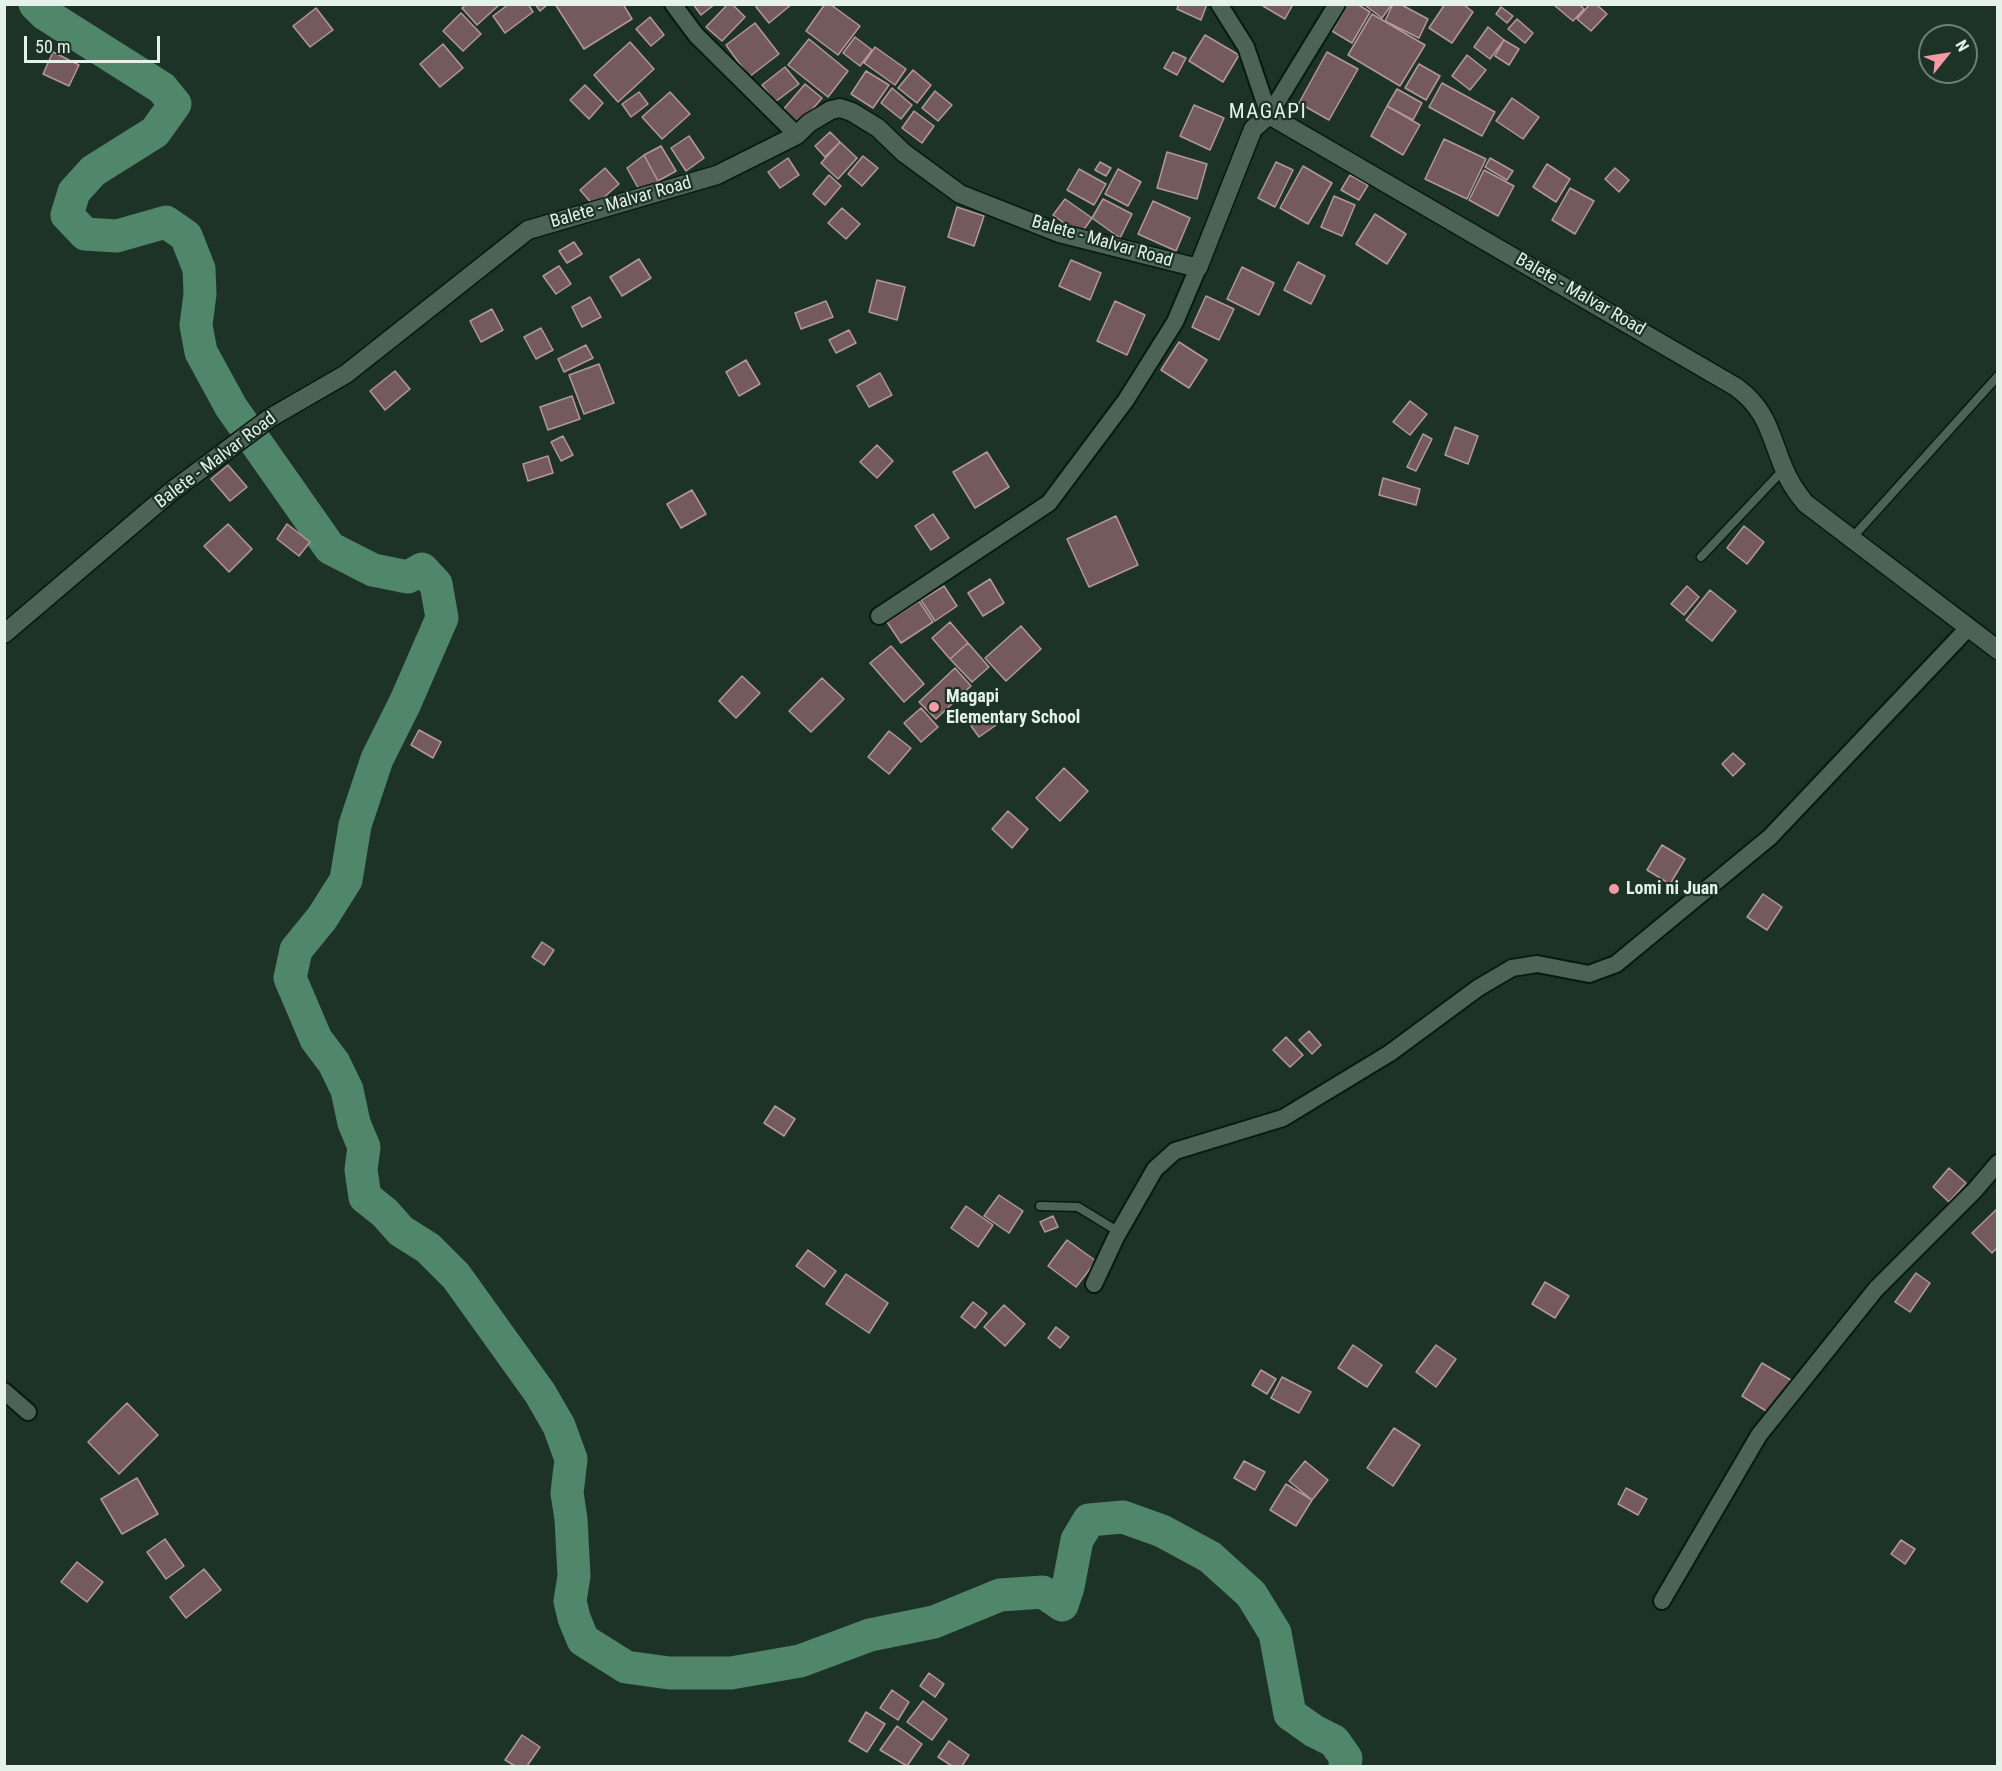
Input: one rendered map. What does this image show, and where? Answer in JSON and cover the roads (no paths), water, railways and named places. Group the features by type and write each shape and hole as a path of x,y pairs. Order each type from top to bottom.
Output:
{"main road":[{"name":"Balete - Malvar Road","path":"4,634 172,491 270,418 346,374 528,230 717,175 797,135 809,123 831,110 840,108 852,112 878,128 904,153 960,194 1059,233 1198,268 1253,129 1269,115 1731,383 1759,408 1775,441 1792,486 1805,503 1998,650"}],"street":[{"path":"673,4 696,35 797,135"},
{"path":"1219,4 1246,47 1269,115"},
{"path":"1269,115 1337,4"},
{"path":"879,616 1049,503 1126,400 1151,361 1175,322 1198,268"},
{"path":"1094,1284 1119,1232 1155,1169 1175,1151 1283,1118 1390,1053 1478,988 1512,968 1537,964 1590,974 1616,964 1770,837 1969,627"},
{"path":"1662,1601 1759,1435 1876,1289 1975,1190 1998,1163"},
{"path":"4,1391 28,1412"}],"lane":[{"path":"1852,538 1998,376"},
{"path":"1701,557 1784,469"},
{"path":"1040,1206 1078,1207 1119,1232"}],"waterway":[{"path":"35,4 45,14 162,88 175,104 155,132 93,171 74,192 67,215 85,234 117,236 166,222 186,236 199,269 200,294 196,325 201,352 231,407 330,548 373,570 408,577 422,569 436,584 442,618 405,703 377,759 355,825 346,880 322,918 296,950 290,978 316,1039 334,1063 347,1090 354,1123 364,1147 361,1170 365,1197 385,1213 401,1231 428,1248 456,1276 540,1393 559,1426 571,1459 567,1493 571,1519 574,1576 570,1601 583,1640 626,1667 669,1673 731,1673 800,1661 870,1635 934,1622 1000,1595 1043,1592 1062,1605 1077,1540 1089,1520 1123,1517 1162,1531 1210,1557 1251,1594 1275,1633 1290,1714 1314,1731 1334,1741 1346,1758 1345,1766"}],"place":[{"name":"Magapi Elementary School","path":"934,707"},
{"name":"Lomi ni Juan","path":"1614,889"}],"district":[{"name":"MAGAPI","path":"1268,113"}]}
